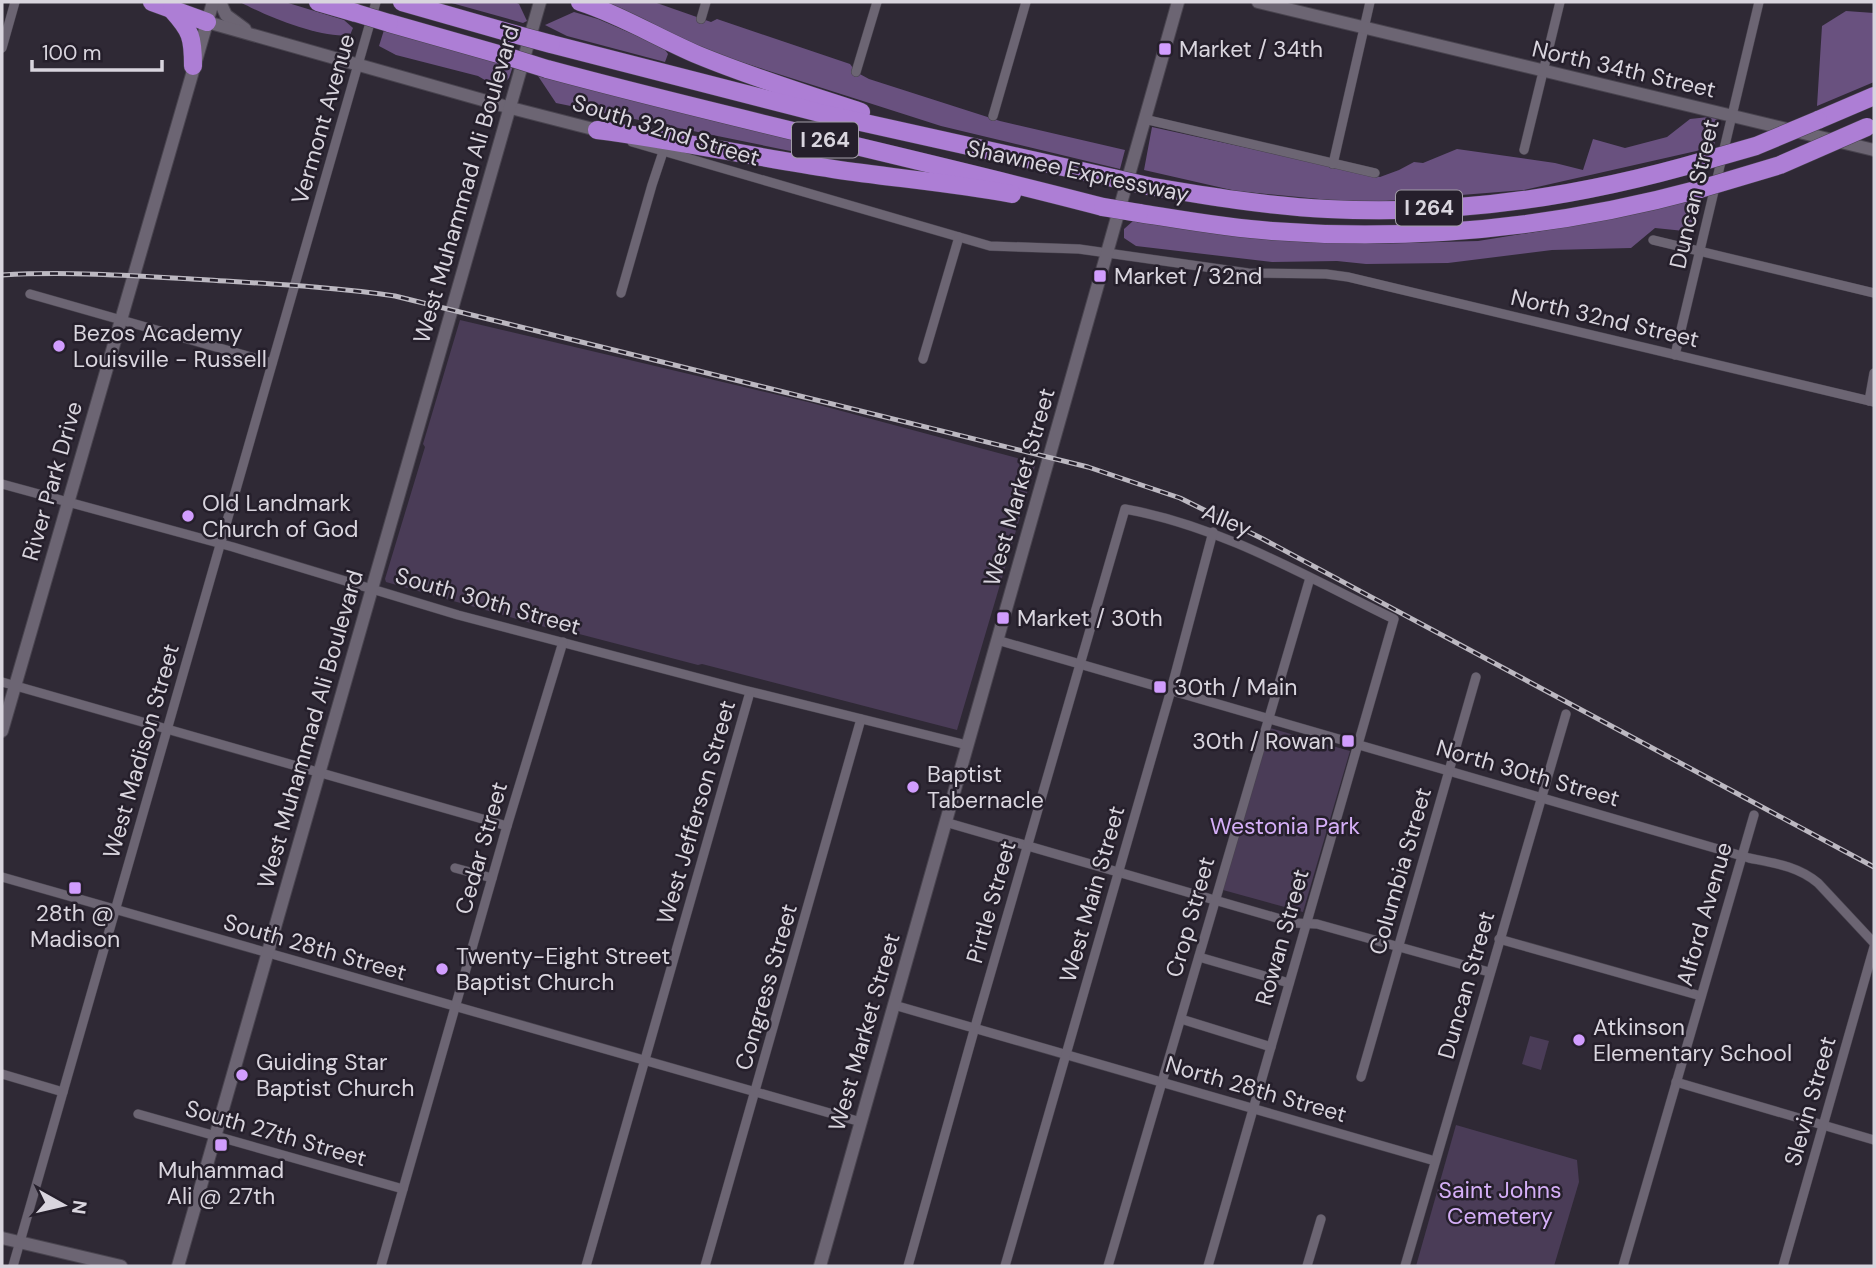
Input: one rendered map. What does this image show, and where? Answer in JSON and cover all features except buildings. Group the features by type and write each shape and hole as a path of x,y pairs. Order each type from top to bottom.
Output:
{"highway":[{"path":"152,2 207,22"},
{"name":"Shawnee Expressway","path":"318,2 547,69 1103,207 1269,231 1409,235 1537,224 1607,212 1752,175 1871,126"},
{"name":"Shawnee Expressway","path":"402,2 551,44 781,103 1148,186 1280,206 1409,209 1494,204 1562,195 1644,178 1756,146 1874,96"},
{"path":"587,3 740,72 971,147"},
{"path":"172,10 189,28 193,41 193,66"},
{"path":"597,130 670,139 833,169 1103,207"}],"main road":[{"name":"River Park Drive","path":"2,731 8,684 69,501 213,2"},
{"path":"220,2 226,15 257,36"},
{"path":"528,2 534,28"},
{"name":"West Muhammad Ali Boulevard","path":"178,1266 540,2"},
{"name":"West Market Street","path":"820,1266 1178,2"},
{"name":"North 34th Street","path":"1258,2 1874,150"},
{"name":"South 32nd Street","path":"207,22 597,130"},
{"path":"2,1238 121,1266"}],"street":[{"path":"2,48 15,2"},
{"name":"Vermont Avenue","path":"306,247 376,2"},
{"path":"701,19 706,2"},
{"path":"856,72 877,2"},
{"path":"993,117 1026,2"},
{"path":"1333,164 1370,2"},
{"path":"1524,150 1560,2"},
{"name":"Duncan Street","path":"1675,355 1759,2"},
{"path":"1144,119 1375,173"},
{"name":"South 32nd Street","path":"597,130 695,162 990,246 1079,248 1248,273 1326,274"},
{"path":"621,293 663,152"},
{"path":"923,359 958,237"},
{"path":"1653,240 1874,293"},
{"name":"West Madison Street","path":"13,1266 306,247"},
{"name":"North 32nd Street","path":"1326,274 1348,277 1871,402"},
{"path":"30,294 272,363"},
{"path":"1871,402 1874,373"},
{"name":"South 30th Street","path":"2,484 220,544 458,615 750,692 967,745"},
{"name":"Alley","path":"1125,509 1156,514 1213,533 1394,619"},
{"name":"Pirtle Street","path":"908,1266 1125,509"},
{"name":"West Main Street","path":"1005,1266 1171,690 1213,533"},
{"name":"Crop Street","path":"1108,1266 1310,579"},
{"name":"Rowan Street","path":"1208,1266 1394,619"},
{"path":"997,640 1171,690"},
{"name":"Cedar Street","path":"381,1266 507,825 563,642"},
{"name":"Columbia Street","path":"1361,1077 1476,677"},
{"path":"8,684 507,825"},
{"name":"North 30th Street","path":"1171,690 1741,855 1789,866 1808,874 1856,922"},
{"name":"West Jefferson Street","path":"586,1266 750,692"},
{"name":"Duncan Street","path":"1405,1266 1566,714"},
{"name":"Congress Street","path":"705,1266 861,719"},
{"name":"Alford Avenue","path":"1623,1266 1754,814"},
{"path":"945,822 1294,923 1317,924 1489,972"},
{"path":"455,868 492,878"},
{"name":"South 28th Street","path":"2,877 860,1122"},
{"name":"Slevin Street","path":"1783,1266 1874,945 1856,922"},
{"path":"1499,939 1701,996"},
{"path":"1199,957 1289,984"},
{"path":"894,1005 1066,1054"},
{"path":"1181,1019 1271,1046"},
{"name":"North 28th Street","path":"1066,1054 1435,1161"},
{"path":"2,1074 63,1091"},
{"path":"1676,1082 1874,1140"},
{"name":"South 27th Street","path":"138,1114 403,1189"},
{"path":"1307,1266 1321,1219"}],"green space":[{"path":"460,320 808,402 1036,463 957,730 702,664 552,629 386,582"},
{"name":"Westonia Park","path":"1270,728 1350,751 1303,912 1223,890"},
{"path":"1530,1036 1549,1041 1541,1070 1522,1064"},
{"name":"Saint Johns Cemetery","path":"1456,1125 1577,1160 1579,1182 1554,1266 1416,1266"}],"shaded area":[{"path":"240,2 285,2 344,20 353,28 350,35 324,34 279,20"},
{"path":"448,2 515,2 519,4 527,21 523,23"},
{"path":"604,2 654,2 711,22 717,19 850,64 856,72 869,79 1000,121 1125,150 1120,169 941,126 716,54"},
{"path":"1846,11 1874,13 1874,82 1817,106 1822,26"},
{"path":"574,12 598,19 663,47 668,54 665,62 567,36 545,25"},
{"path":"384,30 513,66 509,78 503,84 490,83 478,76 396,55 379,46"},
{"path":"538,76 813,144 810,155 556,103"},
{"path":"1718,116 1714,147 1524,190 1361,203 1236,191 1144,170 1152,127 1380,177 1414,162 1423,163 1457,149 1555,163 1583,170 1593,139 1625,148 1667,137 1690,119"},
{"path":"1700,199 1694,232 1655,228 1631,248 1552,250 1448,263 1272,262 1136,246 1124,238 1124,229 1133,221 1210,233 1365,244 1478,241 1572,226"}],"railway":[{"path":"2,275 157,277 302,286 395,296 1088,467 1180,498 1263,539 1874,867"}],"place":[{"name":"Market / 34th","path":"1165,49"},
{"name":"Market / 32nd","path":"1100,276"},
{"name":"Bezos Academy Louisville - Russell","path":"59,346"},
{"name":"Old Landmark Church of God","path":"188,516"},
{"name":"Market / 30th","path":"1003,618"},
{"name":"30th / Main","path":"1160,687"},
{"name":"30th / Rowan","path":"1348,741"},
{"name":"Baptist Tabernacle","path":"913,787"},
{"name":"28th @ Madison","path":"75,888"},
{"name":"Twenty-Eight Street Baptist Church","path":"442,969"},
{"name":"Atkinson Elementary School","path":"1579,1040"},
{"name":"Guiding Star Baptist Church","path":"242,1075"},
{"name":"Muhammad Ali @ 27th","path":"221,1145"}]}
